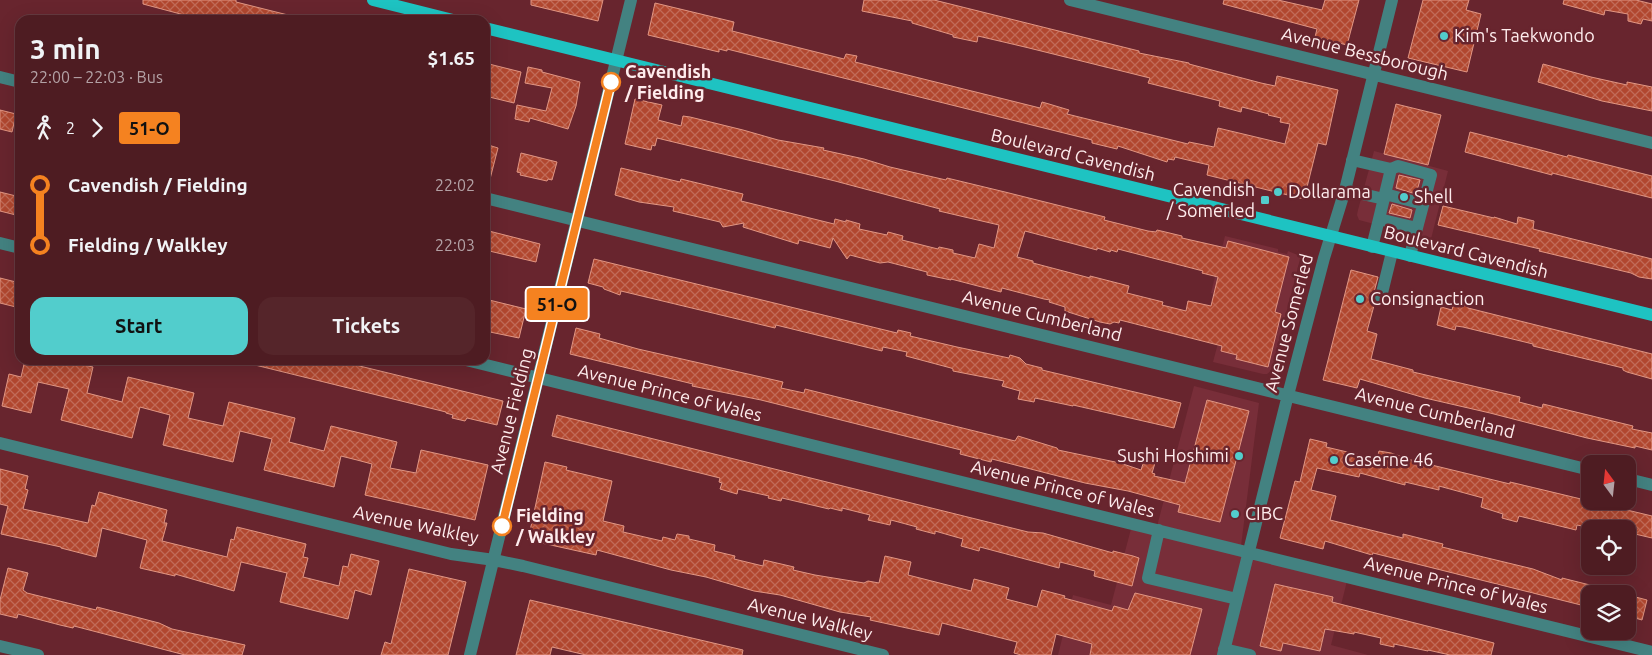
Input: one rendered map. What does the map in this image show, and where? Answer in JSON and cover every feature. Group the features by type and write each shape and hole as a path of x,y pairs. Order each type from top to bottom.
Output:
{"main road":[{"path":"373,0 434,15"},
{"name":"Boulevard Cavendish","path":"490,29 1652,315"}],"street":[{"name":"Avenue Fielding","path":"470,655 631,0"},
{"name":"Avenue Bessborough","path":"1070,0 1652,143"},
{"name":"Avenue Somerled","path":"1224,652 1288,395 1352,160 1392,0"},
{"path":"0,78 15,81"},
{"path":"1352,160 1391,169 1398,166 1431,175 1410,256"},
{"path":"1372,246 1391,169"},
{"path":"1344,190 1423,204"},
{"name":"Avenue Cumberland","path":"490,199 1581,468"},
{"path":"1379,219 1417,228"},
{"path":"0,243 15,247"},
{"path":"1381,297 1392,252"},
{"name":"Avenue Prince of Wales","path":"486,365 1652,652"},
{"name":"Avenue Walkley","path":"0,443 451,554 494,560 883,655"},
{"path":"1636,481 1652,485"},
{"path":"1159,530 1148,578 1237,599"},
{"path":"0,646 38,655"},
{"path":"1224,652 1250,655"}],"shaded area":[{"path":"1374,151 1448,171 1431,239 1359,220 1358,210"},
{"path":"1225,236 1278,249 1278,252 1287,254 1288,251 1300,256 1273,366 1267,374 1213,362 1230,298 1211,293"},
{"path":"1194,386 1259,403 1240,554 1347,581 1331,645 1368,655 1058,655 1073,595 1111,605 1132,525 1156,530"}],"building":[{"path":"143,0 236,0 236,2 288,15 184,15 143,4"},
{"path":"531,0 603,0 598,21 531,5"},
{"path":"864,0 934,0 1139,51 1139,53 1189,63 1261,83 1275,86 1277,76 1338,90 1326,145 1318,143 1304,199 1207,175 1209,165 1175,157 1174,160 1168,159 1167,162 1118,146 1117,149 1092,143 1092,140 727,49 727,51 719,49 719,52 648,35 655,3 734,22 732,31 844,59 846,54 857,56 855,62 1040,108 1042,102 1069,110 1067,114 1188,144 1189,142 1214,147 1218,128 1285,144 1290,124 1280,122 1281,118 1242,107 1241,112 1219,106 1220,101 1148,83 1150,78 1025,47 978,36 977,42 953,37 953,35 912,23 912,21 862,11"},
{"path":"1224,0 1278,0 1322,10 1325,0 1359,0 1347,45 1315,37 1317,29 1223,4"},
{"name":"Kim's Taekwondo","path":"1423,0 1469,0 1466,10 1481,14 1467,72 1408,58"},
{"path":"1564,0 1636,0 1652,4 1652,21 1643,19 1641,24 1628,21 1628,14 1605,10 1604,15 1563,4"},
{"path":"490,64 521,72 514,103 490,97"},
{"path":"1543,64 1627,85 1627,82 1652,87 1652,111 1602,101 1538,82"},
{"path":"528,67 580,82 576,106 568,129 530,118 529,122 515,119 517,105 546,111 552,88 525,83"},
{"path":"635,99 662,105 658,120 681,126 683,116 690,117 778,140 824,148 823,150 890,167 1005,192 1105,217 1104,220 1148,231 1156,232 1157,230 1226,248 1228,241 1289,257 1275,312 1281,314 1268,367 1236,359 1237,355 1221,351 1222,346 1120,320 1119,323 1114,322 1110,324 1100,322 1065,311 1065,307 1049,302 1050,300 1002,288 1001,292 927,275 927,272 888,262 880,263 850,255 847,259 833,238 830,248 799,240 798,244 743,227 744,223 723,227 720,222 673,211 674,207 639,202 615,195 621,168 680,182 681,179 743,194 741,201 834,224 835,219 846,222 846,220 860,224 859,229 887,235 888,232 903,236 902,240 938,249 939,247 953,250 953,253 975,258 979,244 994,248 999,225 939,211 940,209 835,181 657,138 655,146 652,145 651,150 625,144","holes":["1025,231 1097,250 1097,248 1117,252 1118,249 1203,271 1202,273 1218,277 1211,306 1188,301 1186,311 1162,305 1163,302 1127,293 1129,286 1090,276 1090,278 1017,257"]},
{"path":"1396,104 1441,115 1428,165 1384,154"},
{"path":"0,110 15,114 12,132 0,129"},
{"path":"1470,132 1567,157 1568,155 1652,176 1652,198 1552,173 1552,175 1465,152"},
{"path":"490,146 498,148 490,179"},
{"path":"521,153 557,162 552,180 548,179 547,181 520,175 521,173 517,172"},
{"path":"1399,175 1420,180 1416,194 1396,188"},
{"path":"0,192 15,196 15,215 0,211"},
{"path":"1392,204 1412,210 1410,218 1389,213"},
{"path":"1443,206 1517,224 1518,217 1534,221 1533,229 1652,259 1652,279 1539,251 1540,249 1438,225"},
{"path":"490,231 540,244 536,262 490,251"},
{"path":"594,259 897,333 898,330 911,333 910,336 957,347 1009,358 1010,355 1020,358 1026,364 1042,368 1042,370 1181,403 1174,428 1073,405 1035,398 1034,402 1018,399 1020,391 1002,386 1004,381 953,371 951,368 906,356 907,352 883,347 882,351 776,325 775,328 621,291 620,295 603,287 588,283"},
{"path":"1351,270 1378,277 1373,296 1375,302 1367,331 1377,334 1371,359 1413,370 1413,372 1520,397 1519,402 1542,408 1543,404 1633,426 1632,429 1652,433 1652,450 1587,438 1425,398 1360,379 1357,388 1323,380"},
{"path":"0,278 15,282 15,307 0,303"},
{"path":"490,300 526,309 519,338 490,332"},
{"path":"1454,303 1652,354 1652,379 1627,372 1623,368 1533,346 1533,344 1463,327 1456,326 1455,330 1437,325 1441,307 1452,310"},
{"path":"576,328 600,334 599,338 638,349 783,382 781,388 804,393 805,389 1015,441 1018,436 1057,448 1058,450 1120,463 1141,470 1144,461 1155,463 1152,473 1155,474 1154,476 1185,483 1207,400 1249,411 1220,522 1178,512 1180,505 1128,491 1085,483 992,459 991,462 960,454 961,450 761,400 692,386 693,384 570,354"},
{"path":"24,365 84,365 93,367 87,393 122,402 128,377 194,393 188,418 223,426 229,402 295,418 289,442 324,451 331,426 397,442 390,468 416,473 421,450 488,465 475,520 365,495 372,464 341,456 334,487 264,470 272,439 240,431 233,462 163,445 170,415 140,407 132,438 61,420 69,389 38,382 31,413 2,406 9,374 21,377"},
{"path":"255,365 355,365 503,401 497,425 467,418 465,421 452,418 453,415"},
{"path":"557,415 1028,532 1043,533 1113,553 1113,551 1133,556 1139,558 1132,586 1094,576 1095,571 1060,562 1059,568 980,547 979,551 961,546 963,539 935,531 935,534 916,529 917,527 891,520 890,525 868,520 870,515 842,508 842,511 782,498 781,501 768,498 769,496 738,489 737,494 720,489 722,483 719,482 720,478 552,436"},
{"path":"1310,439 1327,443 1326,447 1377,459 1379,451 1391,453 1411,460 1510,484 1510,482 1581,499 1581,510 1627,510 1652,516 1652,538 1636,534 1636,520 1581,520 1581,526 1577,525 1576,530 1519,516 1517,522 1502,518 1503,514 1481,507 1483,498 1439,486 1439,490 1405,482 1405,485 1360,473 1359,477 1317,468 1311,490 1336,496 1330,520 1403,538 1403,534 1443,544 1442,547 1533,569 1562,580 1562,578 1590,585 1581,585 1581,605 1373,553 1372,555 1325,541 1323,549 1280,538 1295,481 1300,482"},
{"path":"545,462 567,467 566,470 612,481 603,521 624,526 623,532 662,541 663,537 675,540 677,534 689,536 689,539 715,545 714,551 735,556 734,559 763,566 764,560 794,567 793,570 815,575 864,583 868,581 879,583 885,556 911,562 908,575 971,591 974,579 1009,588 1006,599 1037,607 1042,590 1112,611 1114,606 1128,610 1135,593 1202,609 1190,655 1090,655 1092,644 1056,634 1051,655 1021,655 1014,653 1017,642 942,623 939,635 870,620 871,617 840,612 780,595 754,591 597,550 596,555 528,540"},
{"path":"0,469 28,476 25,489 28,490 23,509 88,523 92,505 95,506 99,492 167,510 164,523 167,523 162,541 227,557 231,539 234,540 237,527 306,544 303,557 308,558 303,577 339,586 343,566 348,567 351,554 379,561 371,595 355,590 348,619 280,602 287,573 241,562 234,591 175,574 175,576 140,568 147,540 102,528 96,557 1,534 8,506 0,504"},
{"path":"8,568 28,573 23,590 27,593 96,610 97,607 159,623 172,629 245,645 242,655 185,655 74,626 73,628 18,614 17,618 0,614 0,600"},
{"path":"409,569 466,582 448,655 381,655 385,642 391,644"},
{"path":"1275,584 1333,597 1332,602 1494,643 1491,655 1450,655 1394,644 1394,647 1380,644 1381,638 1354,632 1354,634 1325,629 1320,651 1283,643 1281,651 1260,646"},
{"path":"1636,597 1647,600 1642,620 1636,618"},
{"path":"530,600 743,650 742,655 586,655 552,647 550,655 516,655"}],"bus line":[{"name":"51-O","path":"502,526 611,82"}],"place":[{"name":"Kim's Taekwondo","path":"1444,36"},
{"name":"Cavendish / Fielding","path":"611,82"},
{"name":"Dollarama","path":"1278,192"},
{"name":"Shell","path":"1404,197"},
{"name":"Cavendish / Somerled","path":"1265,200"},
{"name":"Consignaction","path":"1360,299"},
{"name":"Sushi Hoshimi","path":"1239,456"},
{"name":"Caserne 46","path":"1334,460"},
{"name":"CIBC","path":"1235,514"},
{"name":"Fielding / Walkley","path":"502,526"}]}
